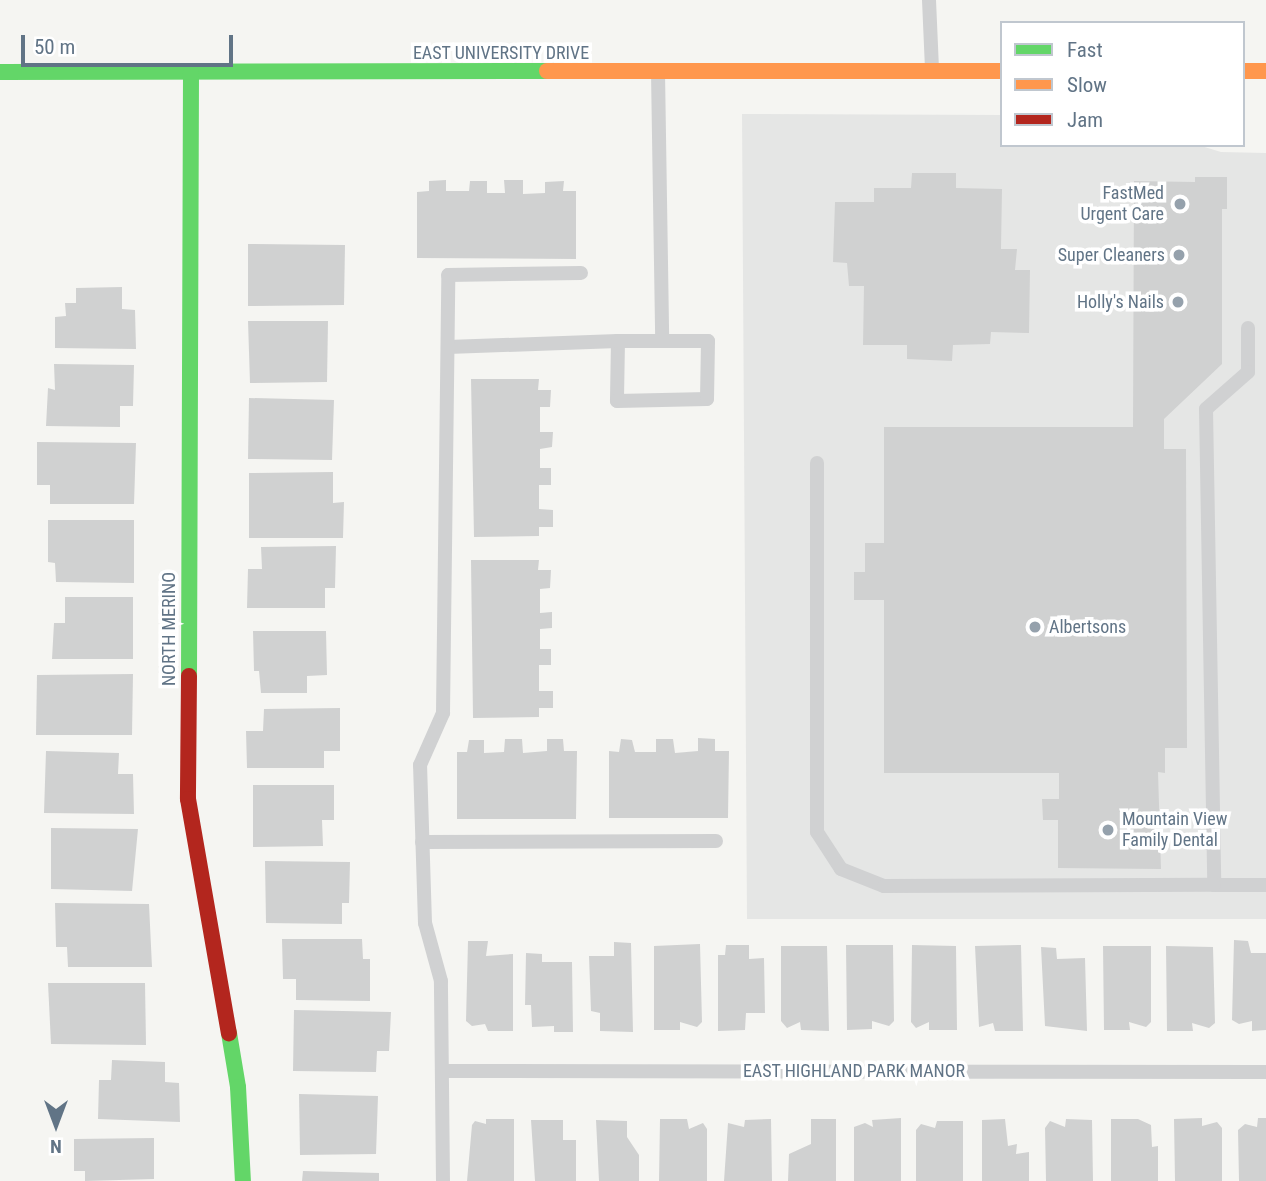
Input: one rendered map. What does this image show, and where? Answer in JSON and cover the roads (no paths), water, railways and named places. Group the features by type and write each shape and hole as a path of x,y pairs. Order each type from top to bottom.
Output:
{"street":[{"name":"EAST UNIVERSITY DRIVE","path":"0,72 1000,71"},
{"path":"1245,71 1266,71"},
{"name":"NORTH MERINO","path":"191,72 188,799 238,1087 243,1181"}],"lane":[{"path":"929,0 932,71"},
{"path":"658,72 662,340"},
{"path":"443,1181 441,981 425,923 420,765 443,713 448,275 581,273"},
{"path":"1214,885 1206,409 1248,372 1248,328"},
{"path":"448,347 618,341 708,341 707,399 617,401 618,341"},
{"path":"817,463 817,832 841,869 884,886 1266,885"},
{"path":"422,842 716,841"},
{"name":"EAST HIGHLAND PARK MANOR","path":"442,1071 1266,1072"}],"place":[{"name":"FastMed Urgent Care","path":"1180,204"},
{"name":"Super Cleaners","path":"1179,255"},
{"name":"Holly's Nails","path":"1178,302"},
{"name":"Albertsons","path":"1035,627"},
{"name":"Mountain View Family Dental","path":"1108,830"}]}
